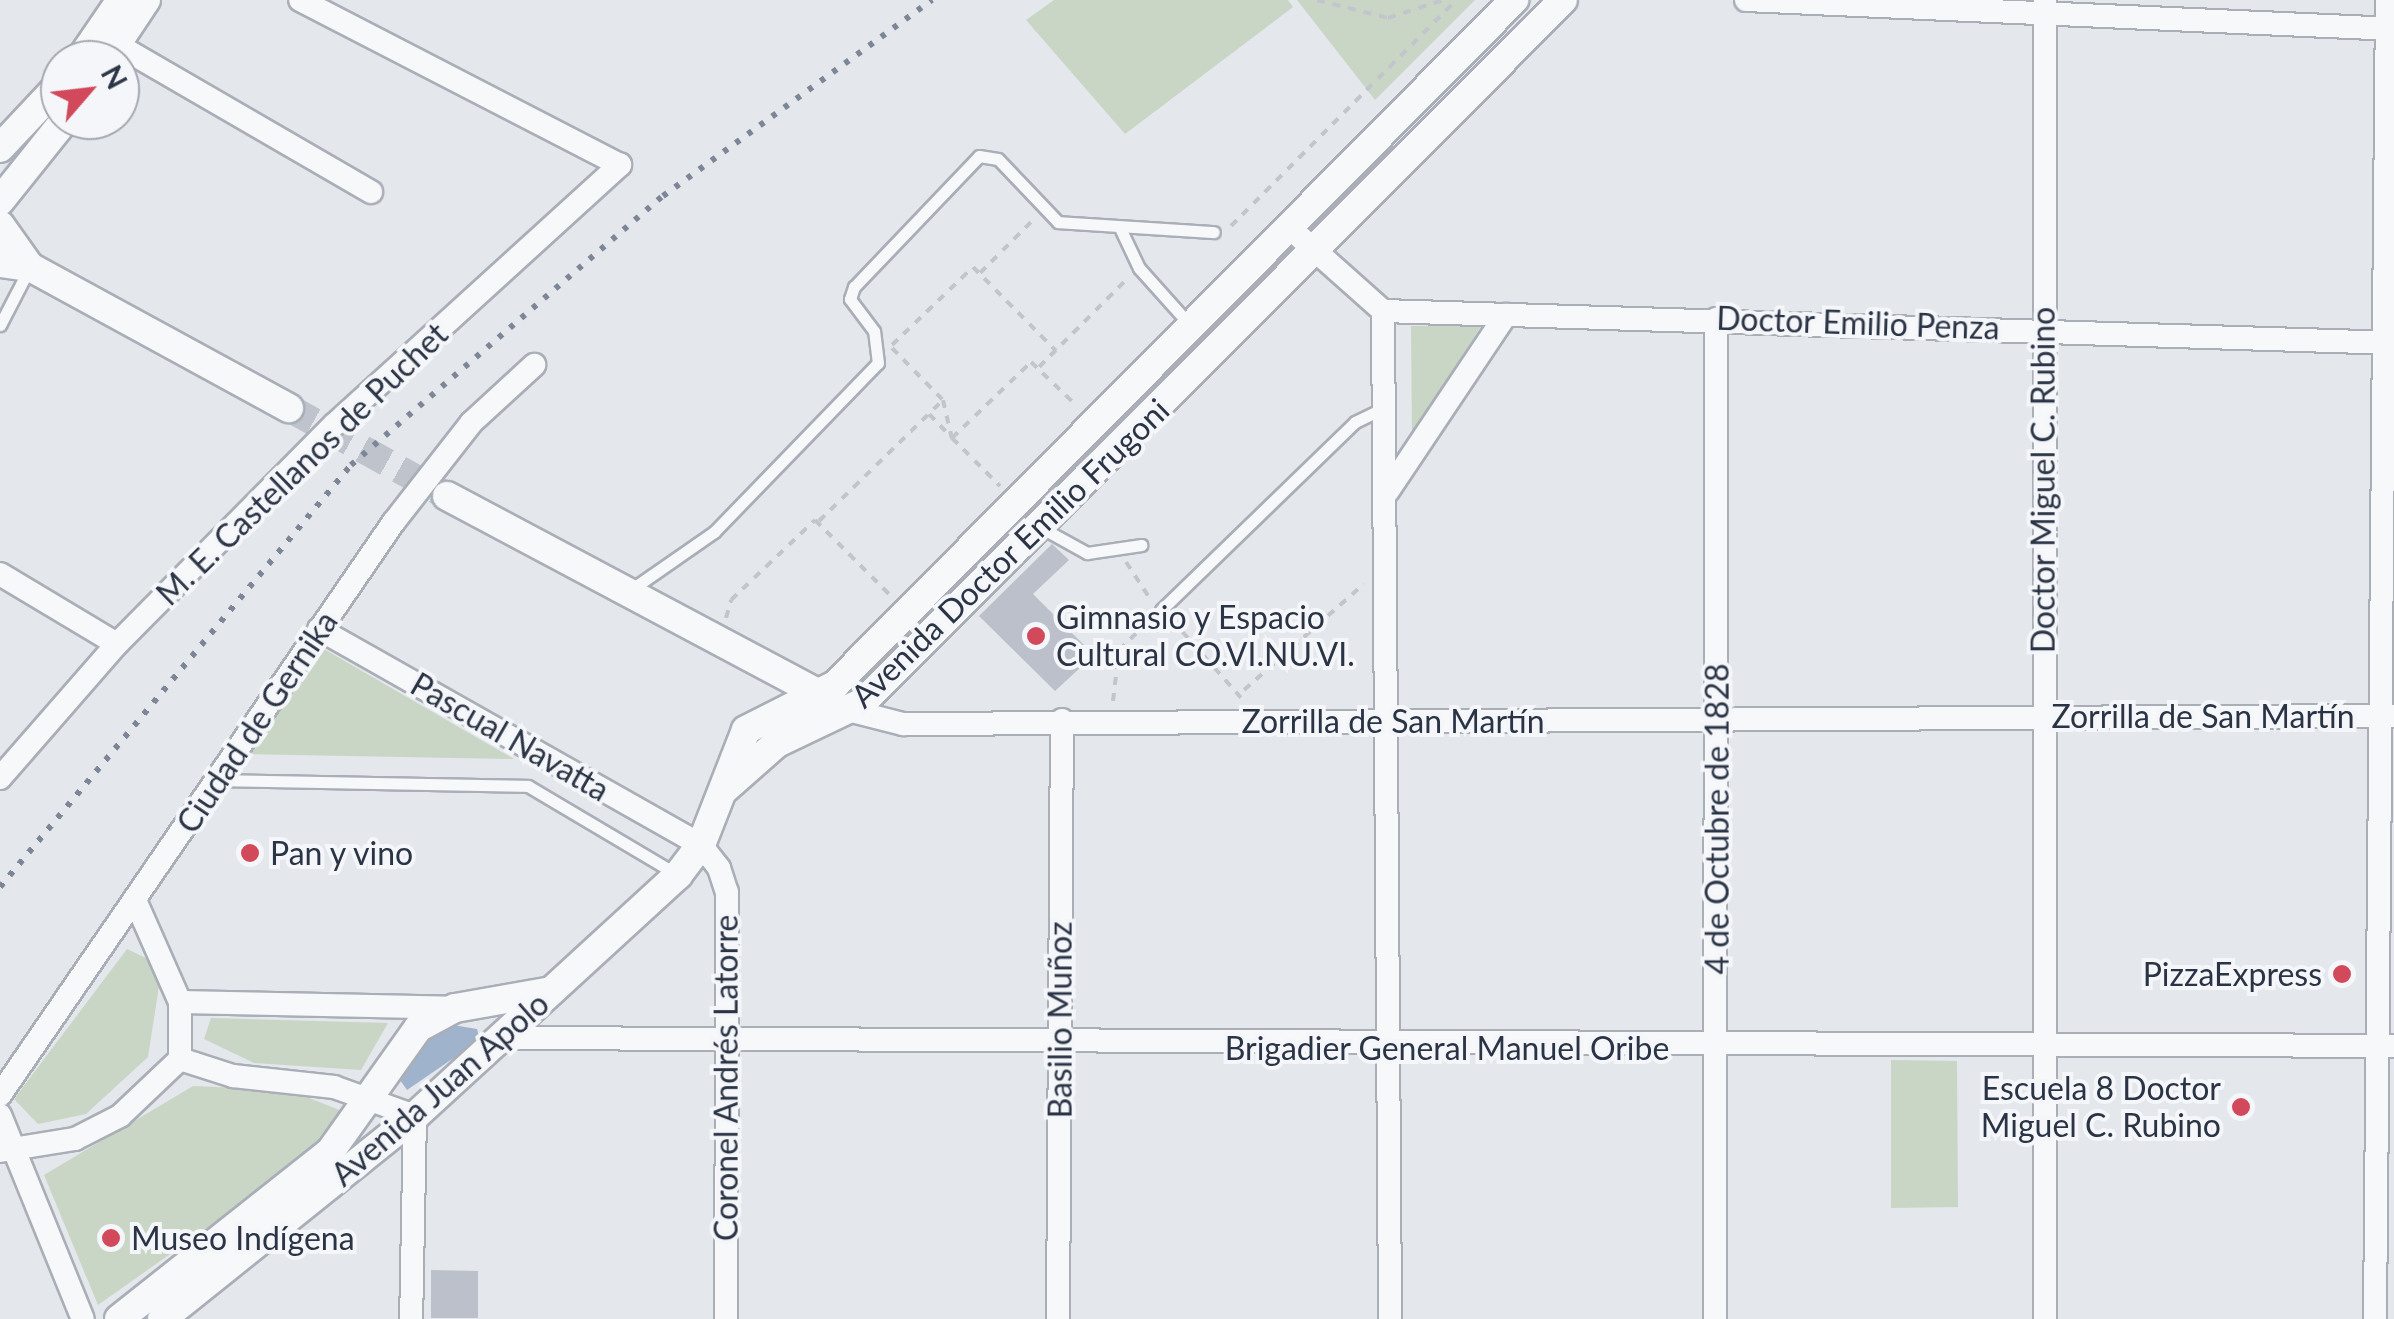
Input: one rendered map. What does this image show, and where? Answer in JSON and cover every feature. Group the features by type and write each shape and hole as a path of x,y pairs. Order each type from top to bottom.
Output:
{"street":[{"path":"109,40 122,0"},
{"path":"112,40 146,0"},
{"name":"M. E. Castellanos de Puchet","path":"0,778 117,644 334,425 620,166 300,0"},
{"name":"Avenida Doctor Emilio Frugoni","path":"725,789 777,743 852,712 1028,515 1096,426 1514,0"},
{"name":"Avenida Doctor Emilio Frugoni","path":"725,789 746,730 768,716 820,695 908,614 1028,515 1314,255 1563,0"},
{"path":"1746,0 2045,8 2391,29"},
{"path":"2375,1319 2386,1046 2391,29 2387,0"},
{"name":"Doctor Miguel C. Rubino","path":"2045,8 2042,329 2050,1050 2045,1319"},
{"path":"140,64 372,192"},
{"path":"0,148 40,105"},
{"path":"0,201 49,140"},
{"path":"0,225 30,267"},
{"path":"1291,230 1314,255 1382,311 1388,491 1390,1319"},
{"path":"0,263 30,267 289,408"},
{"name":"Doctor Emilio Penza","path":"1382,311 2389,343"},
{"path":"1388,491 1506,315"},
{"name":"4 de Octubre de 1828","path":"1715,1319 1719,1048 1716,319"},
{"name":"Ciudad de Gernika","path":"0,1095 220,780 319,629 448,451 534,365"},
{"name":"Zorrilla de San Martín","path":"448,496 632,590 852,712 903,724 1062,720 2387,716"},
{"path":"0,574 117,644"},
{"name":"Pascual Navatta","path":"319,629 701,845"},
{"path":"755,658 772,683 768,716"},
{"name":"Basilio Muñoz","path":"1058,1319 1062,720"},
{"path":"558,989 678,875 701,845 725,789"},
{"name":"Coronel Andrés Latorre","path":"701,845 727,892 726,1319"},
{"path":"7,1152 75,1140 120,1116 180,1059 180,1002 135,900"},
{"name":"Avenida Juan Apolo","path":"118,1319 330,1152 418,1028 468,1006 558,989"},
{"name":"Avenida Juan Apolo","path":"162,1319 414,1116 558,989"},
{"path":"180,1002 468,1006 501,1038"},
{"name":"Brigadier General Manuel Oribe","path":"501,1038 726,1045 1060,1047 2050,1050 2386,1046"},
{"path":"180,1059 368,1099 414,1116 411,1319"},
{"path":"0,1115 7,1152 84,1319"}],"lane":[{"path":"632,590 714,532 878,364 874,331 854,311 854,287 978,156 998,159 1042,211 1121,230 1214,232"},
{"path":"1121,230 1139,268 1192,328"},
{"path":"0,325 30,267"},
{"path":"1161,610 1356,422 1386,407"},
{"path":"1028,515 1056,543 1119,553 1141,545"},
{"path":"220,780 528,786 678,875"}],"path":[{"path":"1317,0 1388,18 1444,0"},
{"path":"1214,232 1244,221 1456,0"},
{"path":"980,273 1042,211"},
{"path":"890,347 970,268 980,273 1056,350"},
{"path":"1039,368 1139,268"},
{"path":"874,331 943,400 952,438"},
{"path":"952,438 1027,364 1039,368 1096,426"},
{"path":"716,635 731,600 943,400"},
{"path":"929,414 1028,515"},
{"path":"819,521 908,614"},
{"path":"1119,553 1161,610 1244,690 1388,559"},
{"path":"1111,720 1119,650 1161,610"}],"green space":[{"path":"1054,0 1288,0 1293,7 1125,134 1026,20"},
{"path":"1297,0 1475,0 1375,100"},
{"path":"1482,325 1412,434 1411,326"},
{"path":"324,649 514,759 247,754"},
{"path":"127,949 152,961 159,986 148,1057 86,1114 38,1124 14,1099"},
{"path":"211,1018 388,1023 361,1070 254,1063 204,1039"},
{"path":"1891,1060 1957,1061 1958,1207 1891,1208"},
{"path":"193,1086 289,1090 342,1111 306,1158 98,1305 44,1175"}],"water":[{"path":"453,1025 477,1029 480,1040 407,1090 400,1080 415,1049"}],"building":[{"name":"Gimnasio y Espacio Cultural CO.VI.NU.VI.","path":"1052,544 1069,560 1033,594 1094,655 1055,691 979,616"},
{"path":"431,1270 478,1271 478,1318 431,1318"}],"tunnel":[{"path":"289,408 447,496"}],"railway":[{"path":"0,887 351,465 663,196 932,0"}],"place":[{"name":"Gimnasio y Espacio Cultural CO.VI.NU.VI.","path":"1036,636"},
{"name":"Pan y vino","path":"250,853"},
{"name":"PizzaExpress","path":"2342,974"},
{"name":"Escuela 8 Doctor Miguel C. Rubino","path":"2241,1107"},
{"name":"Museo Indígena","path":"111,1238"}]}
